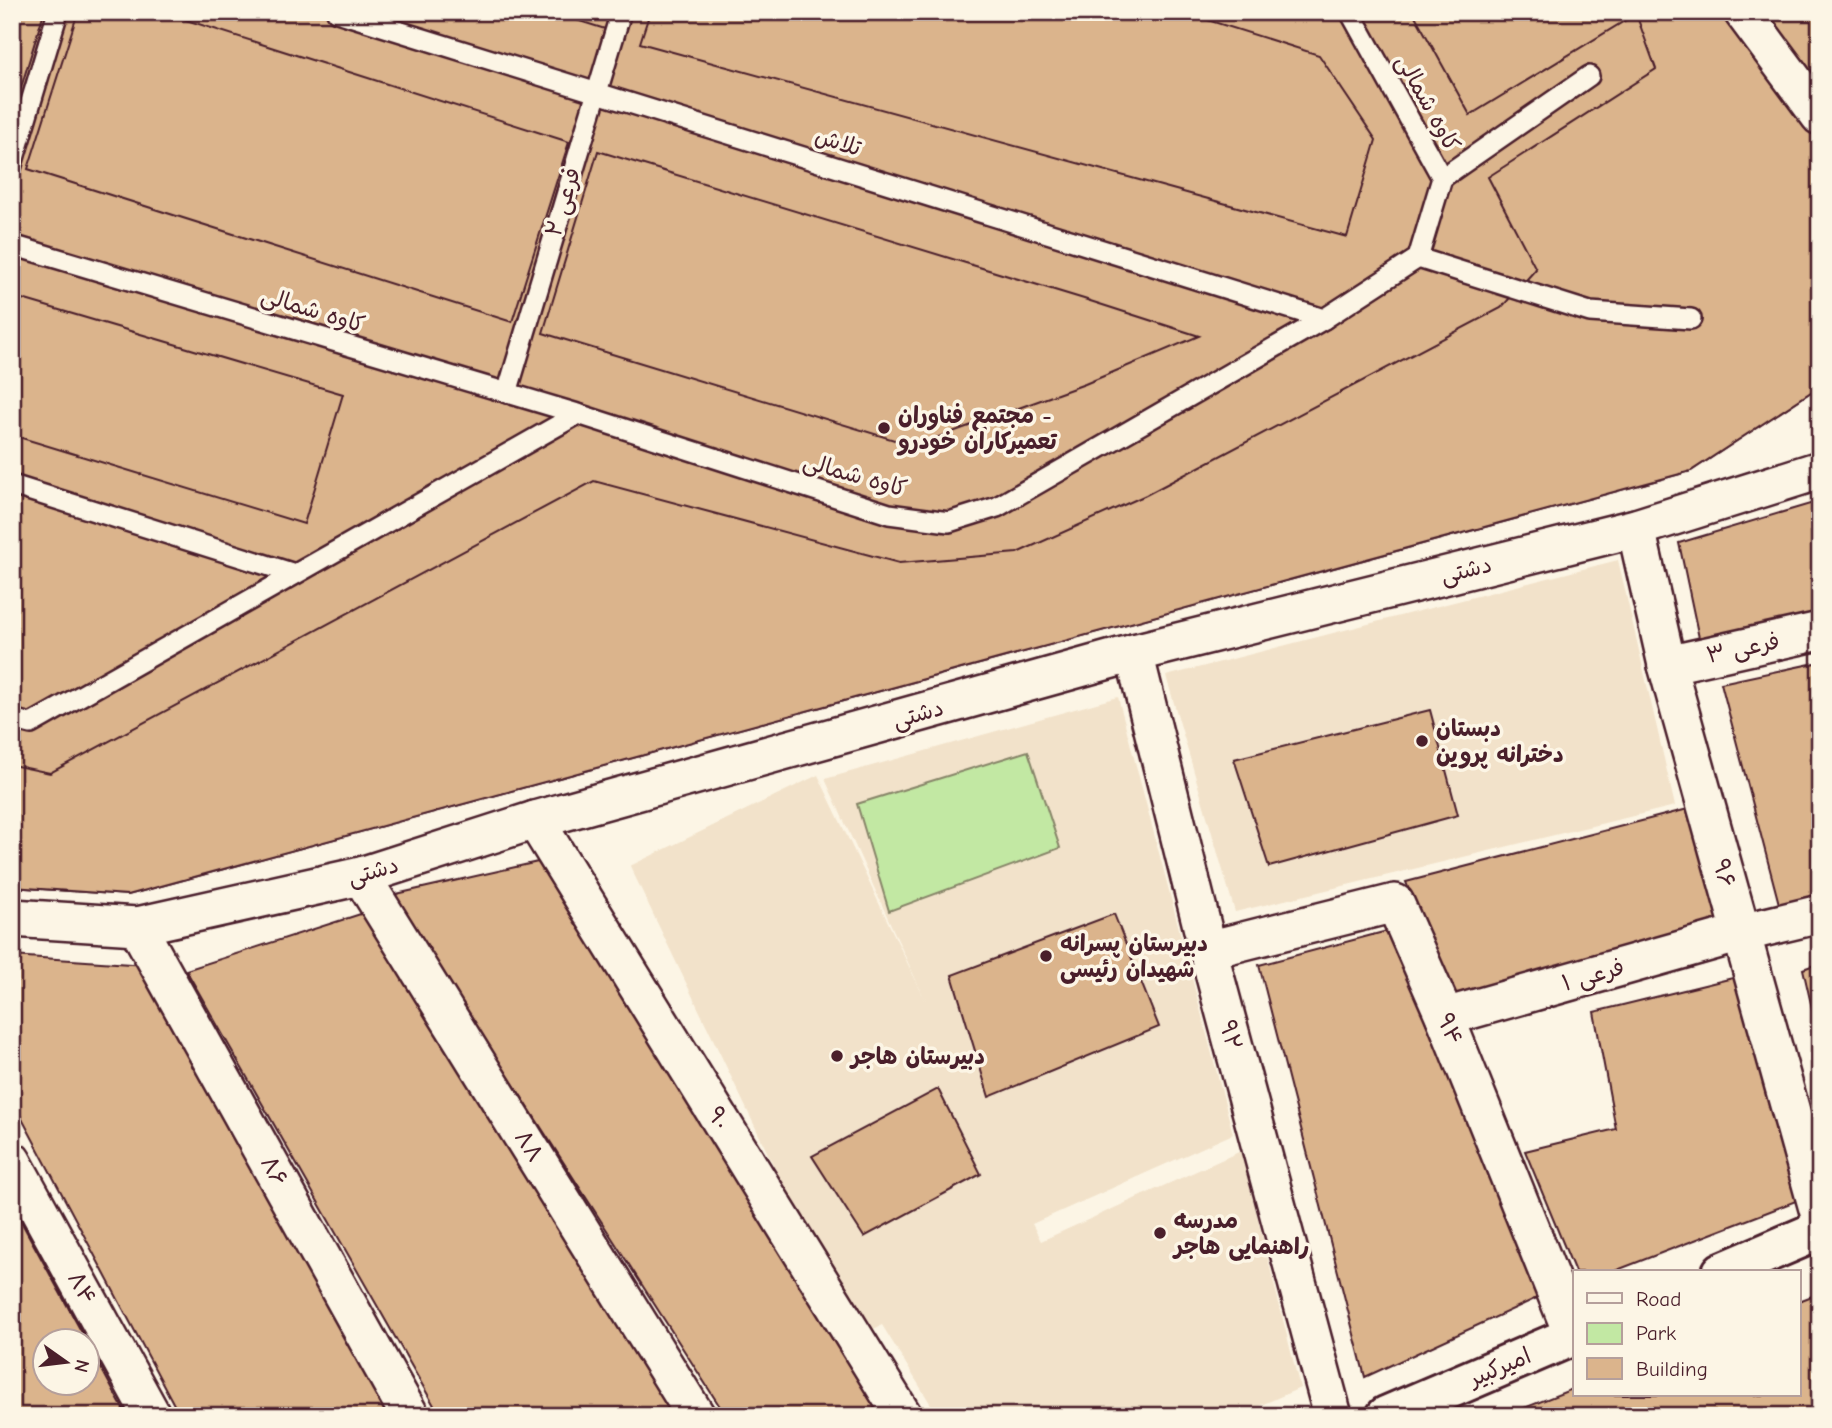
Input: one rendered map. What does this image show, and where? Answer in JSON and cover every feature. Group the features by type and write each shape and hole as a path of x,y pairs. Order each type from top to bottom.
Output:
{"main road":[{"path":"1727,1270 1820,1230"},
{"name":"امیرکبیر","path":"1386,1416 1573,1335"}],"street":[{"path":"1743,12 1820,116"},
{"name":"دشتی","path":"12,918 137,926 361,876 535,820 1134,653 1636,528 1820,470"},
{"name":"۹۶","path":"1636,528 1667,665 1820,1216"},
{"name":"فرعی ۳","path":"1667,665 1820,631"},
{"name":"۹۲","path":"1134,653 1208,950 1333,1416"},
{"name":"۹۰","path":"535,820 903,1416"},
{"name":"۸۸","path":"361,876 696,1416"},
{"name":"۹۴","path":"1208,950 1395,903 1445,1017 1573,1333"},
{"path":"1741,933 1820,914"},
{"name":"۸۶","path":"137,926 410,1416"},
{"name":"فرعی ۱","path":"1445,1017 1741,933"},
{"name":"۸۴","path":"12,1161 152,1416"}],"lane":[{"path":"12,165 58,12"},
{"name":"تلاش","path":"337,12 1324,319"},
{"name":"فرعی ۲","path":"507,393 621,12"},
{"name":"کاوه شمالی","path":"12,245 578,414 889,514 949,522 997,507 1324,319 1418,258 1442,178 1350,12"},
{"path":"1442,178 1589,76"},
{"path":"1418,258 1590,312 1691,319"},
{"path":"12,719 31,724 578,414"},
{"path":"12,485 295,574"}],"shaded area":[{"name":"دبستان دخترانه پروین","path":"1618,560 1675,806 1235,912 1166,676"},
{"path":"1118,697 1233,1134 1032,1224 1041,1241 1241,1151 1300,1388 1236,1416 938,1416 882,1325 856,1337 630,866 818,775 925,1000 825,779"}],"green space":[{"path":"1028,751 1060,848 889,911 857,804"}],"building":[{"name":"مجتمع فناوران - تعمیرکاران خودرو","path":"12,12 1820,12 1820,386 1691,471 128,895 12,887"},
{"path":"12,12 44,12 12,117"},
{"path":"78,12 161,12 569,142 512,322 28,169"},
{"path":"551,12 610,12 605,29"},
{"path":"650,12 1182,12 1319,55 1376,140 1347,237 640,43"},
{"path":"1413,12 1820,12 1820,386 1691,471 128,895 12,887 12,765 50,773 594,481 899,563 1017,553 1146,495 1501,308 1536,269 1488,177 1656,69 1636,14 1470,115"},
{"path":"598,151 1199,336 1085,384 914,446 543,333"},
{"path":"12,296 343,394 304,524 12,435"},
{"path":"1820,501 1820,613 1699,638 1679,543"},
{"path":"1820,662 1820,912 1784,923 1721,683"},
{"path":"1430,710 1458,815 1269,867 1234,759"},
{"path":"1688,809 1724,925 1452,1001 1406,882"},
{"path":"538,862 883,1416 726,1416 392,895"},
{"path":"370,911 679,1416 440,1416 186,970"},
{"path":"1114,914 1159,1027 989,1097 952,975"},
{"path":"1391,930 1539,1297 1365,1377 1259,965"},
{"path":"12,956 145,965 397,1416 180,1416 12,1100"},
{"path":"1820,963 1820,1043 1803,969"},
{"path":"1737,977 1796,1201 1617,1270 1574,1270 1525,1151 1616,1129 1594,1012"},
{"path":"938,1089 981,1174 864,1237 812,1156"},
{"path":"12,1205 78,1326 32,1326 32,1396 102,1396 102,1370 127,1416 12,1416"},
{"path":"1820,1293 1820,1416 1504,1416 1573,1389 1573,1396 1800,1396 1800,1301"}],"place":[{"name":"مجتمع فناوران - تعمیرکاران خودرو","path":"884,428"},
{"name":"دبستان دخترانه پروین","path":"1422,741"},
{"name":"دبیرستان پسرانه شهیدان رئیسی","path":"1046,956"},
{"name":"دبیرستان هاجر","path":"837,1056"},
{"name":"مدرسه راهنمایی هاجر","path":"1160,1233"}]}
